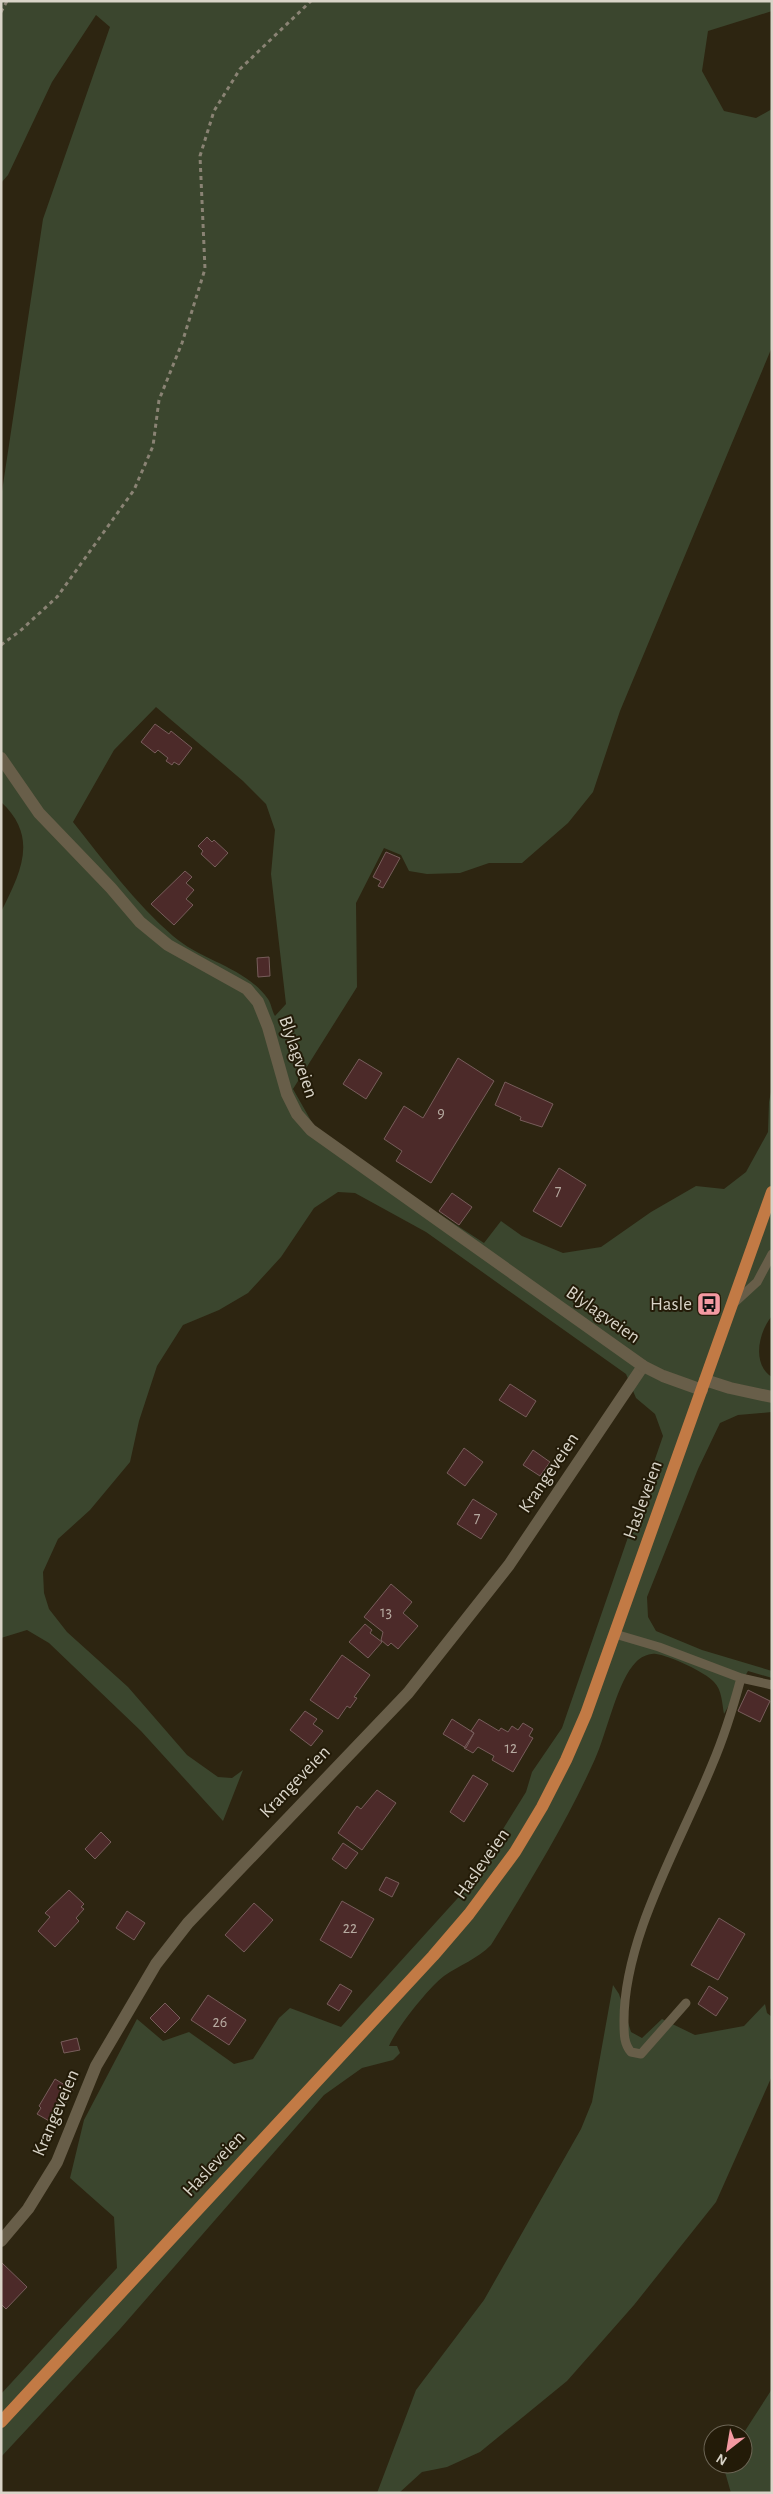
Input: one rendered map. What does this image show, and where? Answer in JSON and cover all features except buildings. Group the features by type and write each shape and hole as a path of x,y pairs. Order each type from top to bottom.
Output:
{"main road":[{"name":"Hasleveien","path":"1,2422 420,1970 481,1898 528,1830 566,1760 586,1714 772,1192"}],"street":[{"name":"Blylagveien","path":"1,758 38,813 111,888 140,922 168,945 247,988 258,1002 268,1027 287,1094 298,1114 311,1130 643,1366 663,1376 772,1397"},
{"name":"Krangeveien","path":"1,2240 28,2209 57,2162 96,2066 166,1950 200,1909 408,1693 509,1565 643,1366"}],"lane":[{"path":"731,1307 757,1282 772,1254"},
{"path":"615,1634 659,1647 741,1678 772,1685"},
{"path":"686,2003 641,2054 635,2054 628,2049 624,2038 624,2016 626,1987 634,1954 661,1880 712,1765 732,1710 741,1678"}],"path":[{"path":"1,12 7,1"},
{"path":"1,645 20,631 57,597 134,490 154,446 159,400 182,343 205,270 200,156 214,111 240,69 312,1"}],"green space":[{"path":"1,1 772,1 772,11 708,31 702,71 724,111 756,118 772,109 772,347 620,711 593,792 568,823 522,863 489,863 460,873 427,874 409,871 401,855 384,848 356,903 357,987 293,1089 314,1126 430,1208 484,1243 501,1221 522,1236 563,1253 601,1247 651,1212 696,1186 724,1189 746,1172 768,1132 769,1102 772,1087 772,1316 767,1322 761,1338 759,1356 765,1371 772,1377 772,1412 738,1415 720,1423 698,1469 647,1597 648,1617 656,1631 702,1650 772,1671 772,1678 748,1671 724,1714 719,1689 714,1682 695,1669 656,1654 640,1658 636,1662 623,1682 595,1759 572,1807 533,1877 491,1945 444,1976 422,1998 398,2029 389,2046 397,2046 400,2053 393,2060 362,2068 324,2095 120,2329 1,2457 1,2394 117,2268 114,2217 70,2178 84,2120 137,2019 163,2041 189,2032 234,2064 253,2059 279,2018 290,2008 341,2027 466,1889 526,1792 532,1772 562,1728 663,1436 655,1414 636,1398 626,1374 426,1232 355,1193 338,1192 314,1208 281,1257 248,1293 219,1310 183,1325 157,1366 139,1421 130,1462 90,1510 58,1539 43,1572 44,1593 49,1609 67,1632 128,1687 187,1755 218,1777 232,1778 243,1770 223,1821 141,1731 49,1643 27,1630 1,1638 1,912 20,869 23,842 20,828 13,815 1,802 1,498 43,219 110,27 96,15 52,82 8,175 1,183","holes":["156,707 243,781 266,804 275,830 271,874 286,1004 275,1016 268,999 248,979 184,945 159,923 120,881 73,822 114,750"]},
{"path":"613,1985 619,1994 631,2032 642,2038 662,2019 695,2035 744,2026 765,2004 767,2013 772,2017 772,2076 716,2202 634,2305 567,2381 480,2452 447,2467 422,2472 399,2493 377,2493 416,2390 484,2300 581,2129 592,2102"},
{"path":"772,2389 772,2493 731,2493 726,2474 753,2474 753,2424 749,2424"}],"place":[{"name":"Hasle","path":"709,1304"}]}
